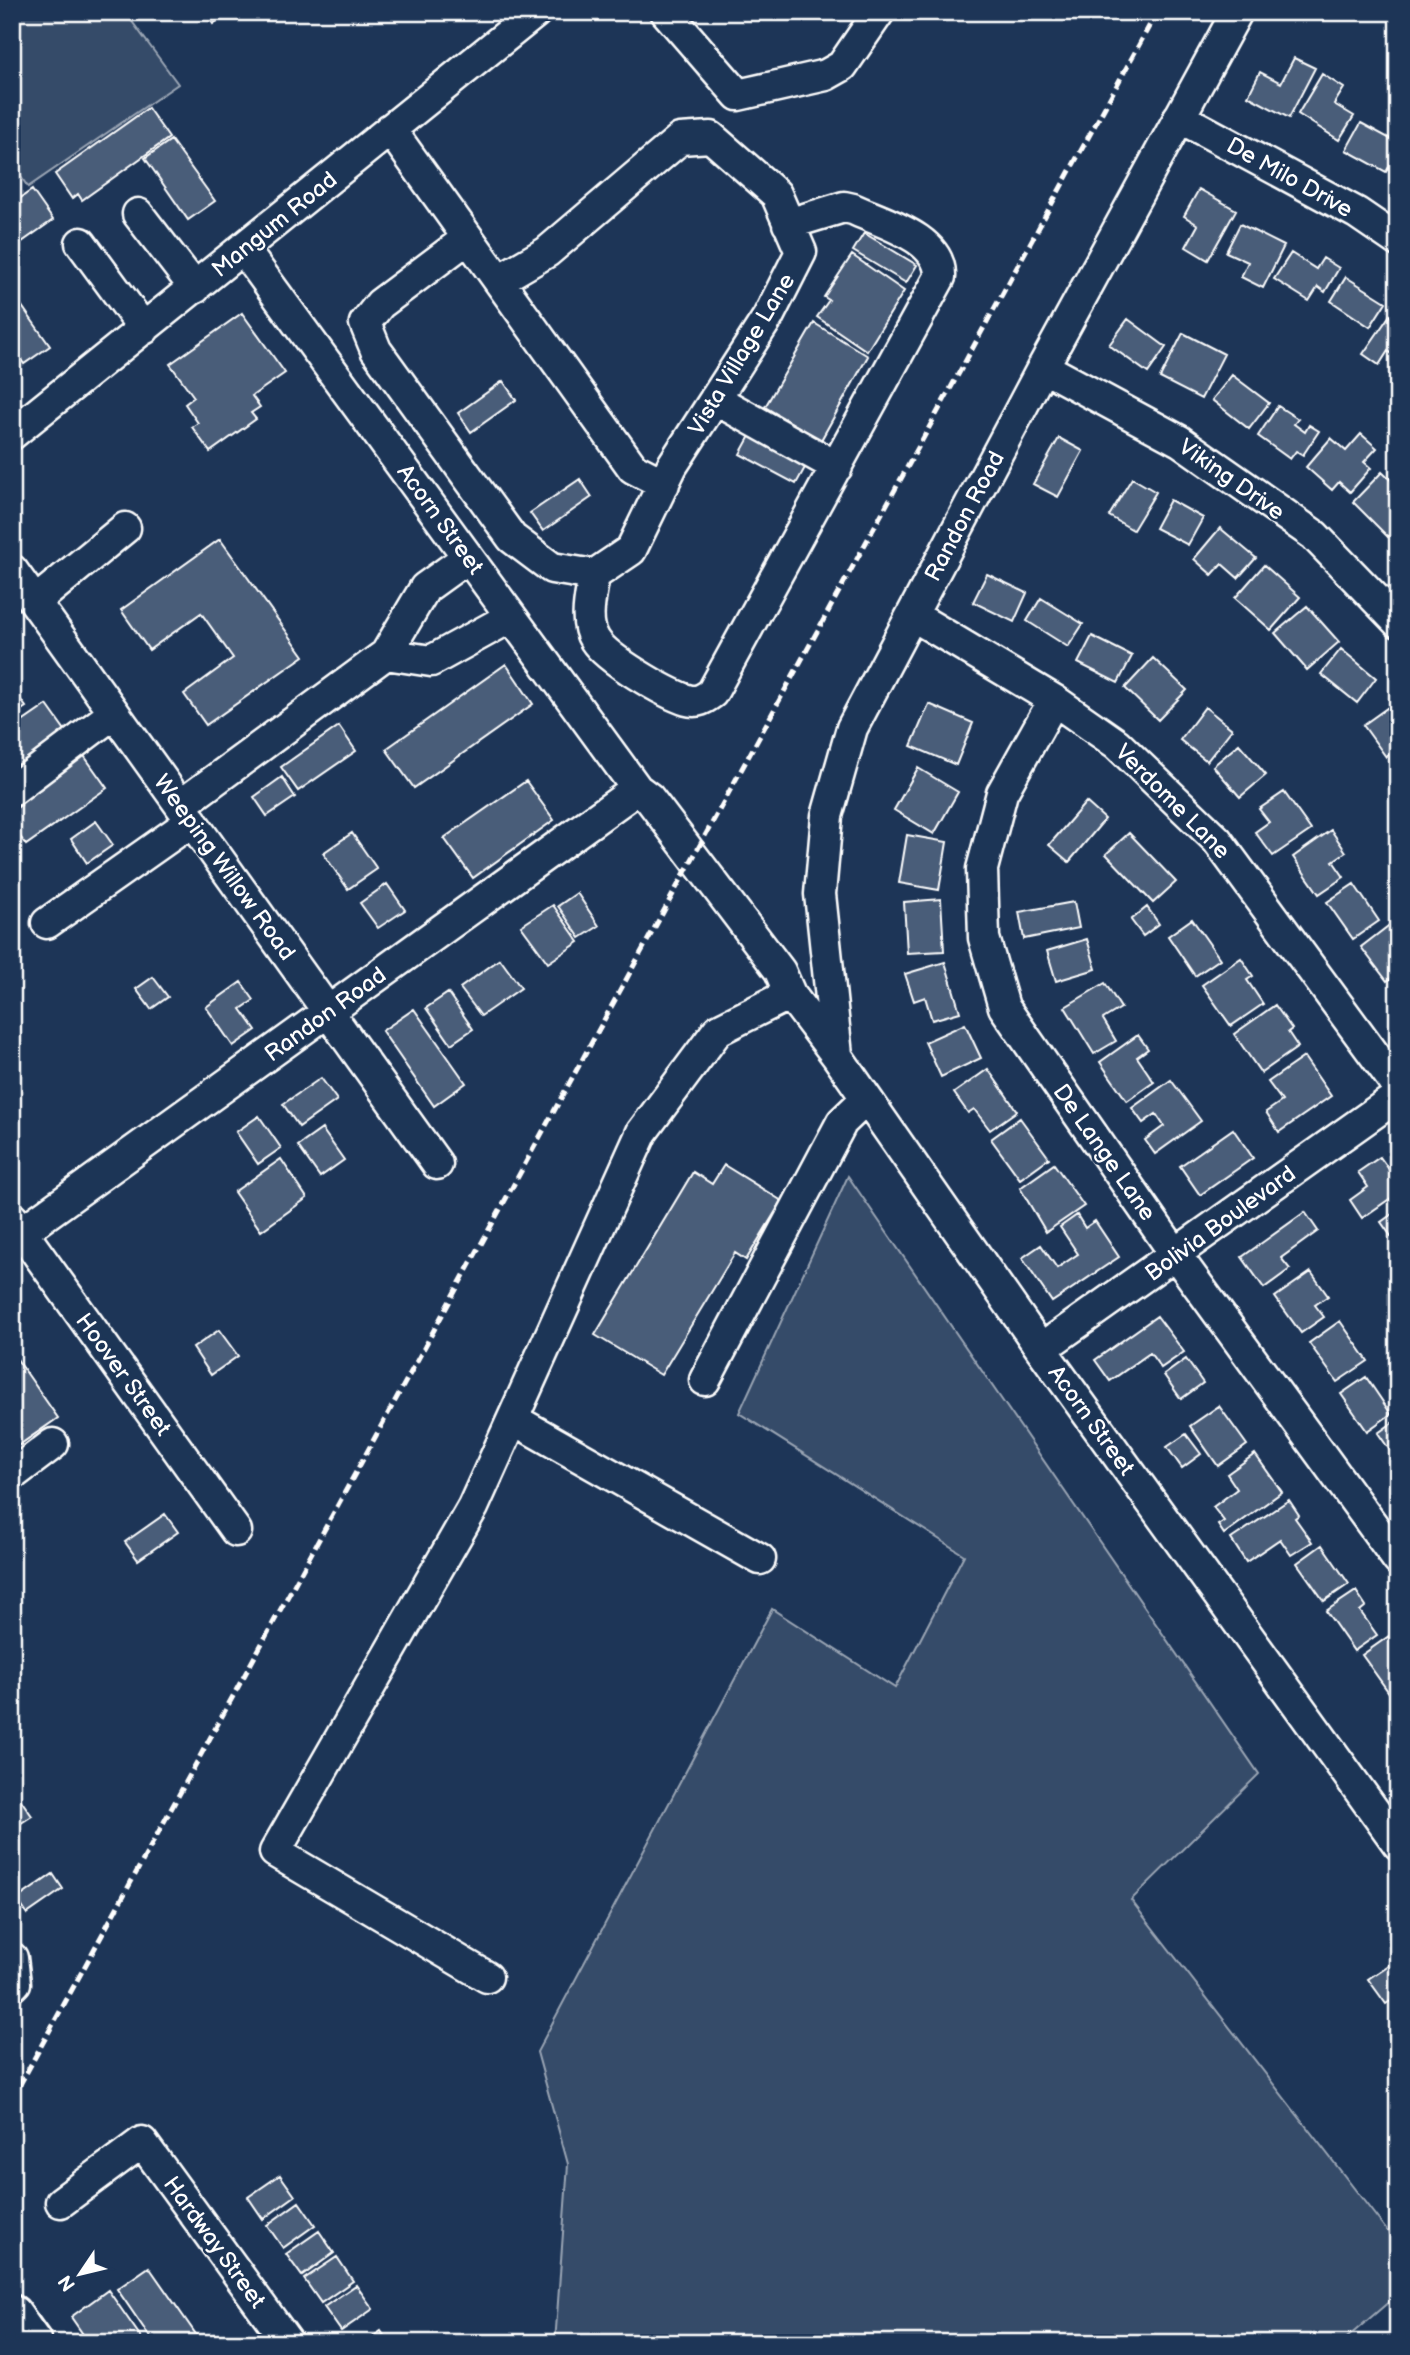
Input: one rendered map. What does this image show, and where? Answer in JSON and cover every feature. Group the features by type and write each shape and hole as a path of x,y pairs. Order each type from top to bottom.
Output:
{"main road":[{"path":"12,2315 32,2343"}],"street":[{"name":"Mangum Road","path":"12,434 244,250 536,12"},
{"path":"666,12 738,95 826,75 842,66 878,12"},
{"name":"Randon Road","path":"837,1056 820,894 827,817 852,728 1043,367 1237,12"},
{"name":"De Milo Drive","path":"1179,117 1357,213 1398,241"},
{"path":"390,129 633,468 664,484"},
{"name":"Vista Village Lane","path":"499,280 547,252 680,139 711,137 776,194 801,252 768,317 664,484 631,551 594,575"},
{"path":"468,237 380,304 365,323 376,350 512,538 552,568 594,575 588,621 595,640 625,667 687,700 701,701 721,681 940,277 941,265 935,253 924,243 853,209 844,207 788,224"},
{"path":"138,214 195,288"},
{"path":"80,243 144,329"},
{"name":"Acorn Street","path":"244,250 637,789 649,798 780,971 790,994 837,1056 1041,1349 1398,1844"},
{"name":"Viking Drive","path":"1043,367 1180,441 1314,535 1398,622"},
{"path":"715,399 837,467"},
{"path":"35,602 125,528"},
{"path":"47,923 386,654 425,588 468,557"},
{"name":"Weeping Willow Road","path":"12,570 437,1164"},
{"name":"Verdome Lane","path":"912,615 1055,700 1117,744 1217,839 1398,1087"},
{"path":"386,654 431,661 511,617"},
{"name":"De Lange Lane","path":"1055,700 1002,793 982,869 984,938 1004,1007 1176,1255 1398,1560"},
{"path":"12,790 114,713"},
{"name":"Randon Road","path":"16,1230 329,1012 637,789"},
{"path":"486,1977 275,1852 473,1507 642,1132 718,1030 790,994"},
{"name":"Bolivia Boulevard","path":"1041,1349 1398,1096"},
{"path":"705,1380 842,1122 866,1099"},
{"name":"Hoover Street","path":"16,1230 236,1531"},
{"path":"513,1419 760,1559"},
{"path":"12,1475 53,1444"},
{"name":"Hardway Street","path":"61,2202 142,2142 288,2343"}],"shaded area":[{"path":"12,12 125,12 178,84 28,187 12,164"},
{"path":"848,1176 1259,1774 1131,1900 1398,2245 1398,2294 1341,2343 555,2343 568,2164 537,2052 772,1609 895,1688 964,1555 739,1413"}],"building":[{"path":"205,12 229,12 213,24"},
{"path":"1380,12 1398,12 1398,22"},
{"path":"1294,58 1315,68 1289,118 1248,96 1260,72 1281,83"},
{"path":"1322,74 1344,88 1334,104 1354,116 1339,140 1298,114"},
{"path":"148,108 169,138 82,200 78,194 72,199 55,174"},
{"path":"1361,123 1398,143 1398,152 1386,172 1346,150"},
{"path":"171,140 215,201 188,220 145,158"},
{"path":"1199,189 1236,210 1208,260 1186,247 1198,225 1184,216"},
{"path":"32,190 53,220 12,249 12,204"},
{"path":"1240,224 1284,246 1263,288 1241,277 1248,262 1226,252"},
{"path":"864,233 917,265 906,283 853,251"},
{"path":"1291,253 1316,269 1323,258 1339,268 1325,292 1318,287 1309,301 1274,279"},
{"path":"852,255 904,291 867,351 817,317 829,300 824,297"},
{"path":"1346,277 1386,302 1370,327 1331,301"},
{"path":"12,292 50,346 24,364 12,347"},
{"path":"242,313 285,373 252,396 260,407 251,413 256,419 210,452 192,427 198,423 185,404 194,397 170,364"},
{"path":"1390,315 1398,321 1398,358 1388,351 1379,365 1363,354"},
{"path":"1128,319 1166,347 1148,373 1109,345"},
{"path":"814,323 868,356 821,440 765,407"},
{"path":"1183,333 1224,354 1201,399 1160,378"},
{"path":"1232,375 1269,403 1249,429 1212,400"},
{"path":"503,381 516,400 471,432 458,413"},
{"path":"1278,406 1298,419 1294,424 1305,432 1309,425 1319,431 1303,455 1296,451 1290,459 1258,436"},
{"path":"751,434 807,464 796,484 740,454"},
{"path":"1361,434 1377,448 1364,462 1371,468 1350,492 1339,482 1332,490 1306,467 1331,438 1346,451"},
{"path":"1059,438 1083,451 1058,497 1033,484"},
{"path":"1382,472 1398,487 1398,527 1388,537 1353,502"},
{"path":"1132,478 1156,492 1133,530 1109,516"},
{"path":"580,479 592,497 543,531 530,513"},
{"path":"1170,500 1203,518 1188,545 1155,528"},
{"path":"1220,528 1256,558 1238,578 1222,564 1212,575 1194,559"},
{"path":"220,539 304,656 206,725 184,694 233,658 201,613 149,650 121,610"},
{"path":"1264,565 1300,597 1271,630 1235,598"},
{"path":"987,574 1027,593 1014,622 973,602"},
{"path":"1041,598 1083,624 1068,647 1027,621"},
{"path":"1307,606 1339,642 1307,670 1275,633"},
{"path":"1092,636 1132,656 1118,683 1078,663"},
{"path":"1341,649 1376,678 1357,703 1321,674"},
{"path":"1153,658 1187,690 1158,720 1125,688"},
{"path":"506,664 533,704 414,788 386,749"},
{"path":"12,688 26,707 12,716"},
{"path":"1394,703 1398,709 1398,749 1386,757 1363,725"},
{"path":"929,704 973,723 956,765 911,746"},
{"path":"47,705 69,736 12,776 12,729"},
{"path":"1205,707 1232,729 1207,761 1180,740"},
{"path":"339,726 356,751 298,791 281,767"},
{"path":"1239,744 1266,775 1240,797 1213,766"},
{"path":"80,750 107,788 26,845 12,825 12,811 21,805 14,796"},
{"path":"918,768 958,792 934,834 894,810"},
{"path":"282,777 295,797 267,816 254,797"},
{"path":"526,781 554,820 473,878 444,838"},
{"path":"1284,792 1311,830 1273,856 1255,832 1269,822 1259,809"},
{"path":"1086,802 1105,819 1069,862 1049,845"},
{"path":"96,821 113,845 87,863 71,839"},
{"path":"1331,830 1346,852 1333,861 1344,877 1319,894 1293,857"},
{"path":"352,833 377,869 348,889 323,853"},
{"path":"1129,833 1176,882 1153,903 1106,854"},
{"path":"907,835 947,842 939,890 899,883"},
{"path":"387,884 405,910 378,928 360,903"},
{"path":"1354,884 1379,921 1353,939 1327,902"},
{"path":"577,893 599,926 580,938 558,906"},
{"path":"941,899 944,951 907,953 904,902"},
{"path":"1074,902 1079,928 1024,939 1019,912"},
{"path":"553,905 579,942 548,963 521,926"},
{"path":"1147,907 1159,924 1143,936 1131,920"},
{"path":"1192,919 1220,959 1195,976 1168,936"},
{"path":"1396,920 1398,973 1387,981 1361,947"},
{"path":"1087,939 1096,969 1056,981 1047,951"},
{"path":"1241,958 1253,976 1247,980 1263,1004 1231,1026 1202,985"},
{"path":"500,959 521,988 481,1016 460,988"},
{"path":"945,962 960,1012 932,1020 925,997 914,1001 905,974"},
{"path":"153,977 168,997 151,1009 136,989"},
{"path":"241,982 254,1000 241,1009 256,1030 233,1046 206,1007"},
{"path":"1105,983 1121,1008 1103,1019 1116,1041 1094,1054 1065,1007"},
{"path":"448,993 473,1029 451,1044 426,1008"},
{"path":"1275,1005 1292,1029 1288,1032 1298,1047 1261,1073 1234,1034"},
{"path":"414,1009 466,1083 434,1106 382,1031"},
{"path":"965,1024 981,1058 941,1077 925,1042"},
{"path":"1138,1035 1148,1049 1137,1057 1154,1082 1127,1101 1100,1062"},
{"path":"1304,1057 1331,1096 1279,1132 1266,1112 1282,1101 1268,1082"},
{"path":"988,1069 1017,1111 990,1130 974,1109 968,1113 954,1093"},
{"path":"321,1078 337,1100 299,1127 283,1104"},
{"path":"1171,1080 1201,1121 1155,1154 1145,1140 1164,1126 1156,1114 1143,1123 1132,1108"},
{"path":"259,1116 281,1148 258,1164 236,1132"},
{"path":"1020,1118 1049,1158 1020,1179 991,1139"},
{"path":"322,1129 344,1160 320,1177 298,1146"},
{"path":"1233,1129 1253,1158 1200,1195 1180,1166"},
{"path":"1380,1157 1398,1182 1398,1193 1362,1218 1350,1200 1368,1187 1358,1172"},
{"path":"281,1159 307,1198 261,1231 234,1192"},
{"path":"1054,1164 1084,1206 1046,1232 1020,1188"},
{"path":"724,1165 782,1201 746,1260 735,1253 661,1375 595,1335 693,1172 712,1184"},
{"path":"1398,1210 1398,1246 1381,1222"},
{"path":"1305,1212 1318,1231 1281,1258 1290,1269 1264,1288 1242,1257"},
{"path":"1077,1215 1085,1228 1095,1221 1119,1257 1052,1302 1022,1258 1041,1245 1057,1268 1078,1254 1060,1227"},
{"path":"1311,1272 1328,1296 1315,1305 1324,1317 1301,1333 1275,1297"},
{"path":"1157,1316 1184,1352 1161,1368 1150,1353 1110,1381 1095,1360"},
{"path":"1340,1321 1368,1361 1337,1382 1309,1343"},
{"path":"219,1330 238,1356 211,1375 193,1348"},
{"path":"12,1352 58,1418 12,1450"},
{"path":"1186,1359 1203,1383 1181,1399 1164,1375"},
{"path":"1366,1377 1391,1414 1367,1431 1341,1394"},
{"path":"1219,1406 1247,1445 1218,1466 1190,1426"},
{"path":"1398,1419 1398,1462 1378,1433"},
{"path":"1186,1434 1201,1454 1182,1468 1167,1447"},
{"path":"1255,1454 1282,1492 1224,1534 1218,1525 1224,1521 1213,1507 1237,1489 1227,1474"},
{"path":"1289,1500 1299,1515 1295,1518 1312,1542 1291,1555 1280,1539 1246,1562 1231,1539"},
{"path":"165,1514 178,1532 138,1560 125,1542"},
{"path":"1322,1545 1349,1584 1324,1601 1297,1563"},
{"path":"1356,1591 1366,1606 1360,1611 1377,1635 1354,1651 1326,1611"},
{"path":"1389,1636 1398,1649 1398,1688 1390,1694 1362,1655"},
{"path":"16,1793 32,1816 12,1829 12,1796"},
{"path":"53,1874 63,1889 27,1914 17,1899"},
{"path":"1392,1963 1398,1971 1398,1996 1386,2004 1368,1979"},
{"path":"280,2175 295,2196 263,2219 248,2197"},
{"path":"299,2202 315,2225 283,2248 267,2225"},
{"path":"319,2231 334,2253 302,2276 286,2254"},
{"path":"337,2257 353,2281 321,2303 304,2279"},
{"path":"149,2267 202,2343 154,2343 117,2289"},
{"path":"356,2285 373,2309 341,2331 324,2307"},
{"path":"108,2290 145,2343 89,2343 71,2317"},
{"path":"381,2331 389,2343 364,2343"}],"railway":[{"path":"12,2099 1157,12"}]}
